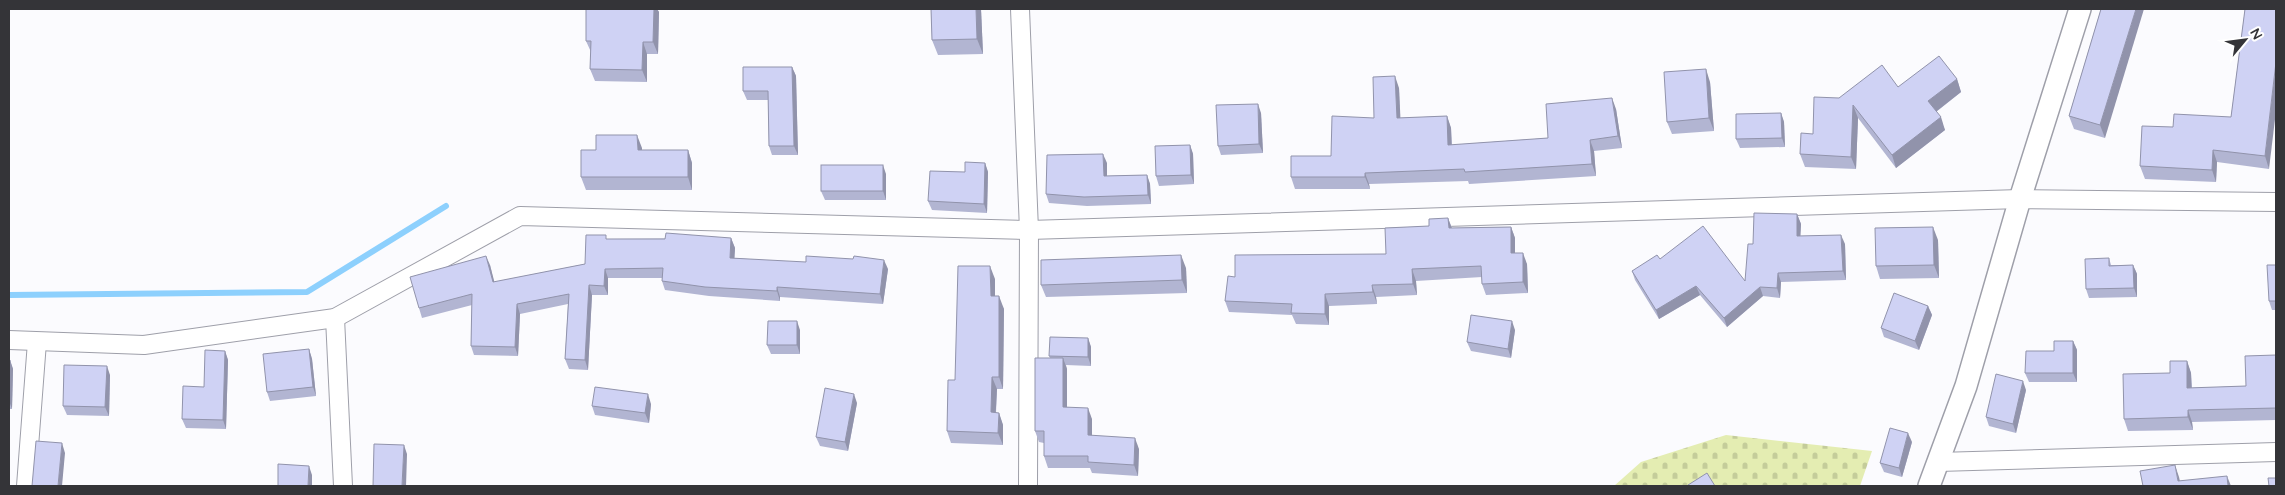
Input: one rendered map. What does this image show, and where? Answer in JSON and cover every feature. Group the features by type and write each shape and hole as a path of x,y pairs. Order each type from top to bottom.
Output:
{"street":[{"path":"1020,9 1029,230 1028,486"},
{"path":"1929,486 1966,386 2020,198 2080,9"},
{"path":"9,340 144,345 335,318 520,216 1029,230 2020,198 2276,202"},
{"path":"335,318 343,486"},
{"path":"26,486 37,342"},
{"path":"1938,462 2276,452"}],"green space":[{"path":"1726,435 1872,451 1860,486 1614,486 1641,462"}],"building":[{"path":"586,9 654,9 653,42 643,42 642,70 590,69 591,41 586,41"},
{"path":"931,9 976,9 977,39 932,40"},
{"path":"2101,9 2136,9 2100,125 2069,116"},
{"path":"2245,9 2276,9 2276,62 2265,156 2213,150 2212,170 2140,166 2142,126 2173,127 2174,114 2231,117"},
{"path":"1939,56 1957,79 1928,101 1941,117 1892,155 1853,105 1851,157 1800,154 1801,133 1813,134 1814,97 1839,98 1882,65 1898,87"},
{"path":"743,67 792,67 794,146 769,146 768,91 743,91"},
{"path":"1706,69 1709,118 1667,122 1664,72"},
{"path":"1395,76 1397,118 1447,116 1448,145 1548,138 1546,104 1612,98 1618,136 1590,140 1592,164 1465,172 1464,169 1365,173 1365,177 1291,177 1291,156 1331,156 1332,116 1374,118 1373,77"},
{"path":"1258,104 1259,144 1218,146 1216,105"},
{"path":"1781,113 1782,138 1736,139 1736,114"},
{"path":"596,135 637,135 638,150 688,150 688,177 581,177 581,150 596,150"},
{"path":"1190,145 1191,175 1156,176 1155,146"},
{"path":"1103,154 1104,176 1147,175 1148,195 1084,197 1046,194 1047,155"},
{"path":"965,162 985,163 984,204 928,201 930,171 965,172"},
{"path":"821,165 883,165 883,191 821,191"},
{"path":"1754,213 1797,214 1797,236 1841,235 1843,271 1778,273 1777,288 1760,287 1724,318 1696,286 1656,310 1632,271 1657,255 1660,259 1703,226 1745,281 1748,244 1753,244"},
{"path":"1448,218 1449,228 1511,227 1511,253 1523,253 1523,282 1482,284 1481,266 1412,269 1413,284 1372,285 1373,292 1325,294 1325,314 1291,313 1292,304 1225,301 1228,276 1235,277 1235,255 1386,254 1385,228 1429,226 1429,219"},
{"path":"1933,227 1934,265 1876,266 1875,228"},
{"path":"666,233 731,238 730,258 806,262 806,256 853,259 854,256 884,260 880,294 777,287 777,291 705,287 662,281 663,268 605,269 604,286 589,285 585,360 565,359 569,294 517,304 515,347 471,346 472,294 419,308 410,277 486,256 493,282 585,264 586,235 606,235 606,239 665,239"},
{"path":"1181,255 1182,280 1041,285 1041,260"},
{"path":"2109,258 2109,266 2133,265 2134,288 2086,289 2085,259"},
{"path":"2267,265 2276,265 2276,301 2269,301"},
{"path":"958,266 990,266 991,296 999,296 999,377 992,377 991,412 999,413 998,433 947,431 948,380 955,380"},
{"path":"1894,293 1928,306 1915,341 1881,328"},
{"path":"1471,315 1512,321 1508,349 1467,342"},
{"path":"768,321 797,321 797,345 767,345"},
{"path":"1050,337 1088,338 1088,357 1049,356"},
{"path":"2054,341 2073,341 2073,373 2025,373 2026,351 2054,351"},
{"path":"309,349 313,387 267,392 263,354"},
{"path":"205,350 225,351 223,420 182,419 183,386 204,387"},
{"path":"2276,355 2276,408 2188,410 2188,417 2124,419 2123,374 2170,373 2170,361 2187,361 2187,388 2246,386 2245,356"},
{"path":"1035,358 1063,358 1063,407 1088,408 1088,435 1135,438 1134,465 1088,462 1088,456 1044,456 1044,431 1035,431"},
{"path":"9,360 10,360 9,392"},
{"path":"64,365 107,366 105,407 63,406"},
{"path":"1996,374 2023,381 2013,424 1986,417"},
{"path":"595,387 648,394 645,413 592,406"},
{"path":"825,388 854,394 845,442 816,437"},
{"path":"1890,428 1908,433 1899,468 1880,463"},
{"path":"36,441 62,443 58,486 32,486"},
{"path":"374,444 404,445 402,486 373,486"},
{"path":"278,464 309,466 308,486 278,486"},
{"path":"2175,465 2178,481 2227,476 2228,486 2143,486 2140,471"},
{"path":"1707,473 1715,486 1688,486 1688,485"},
{"path":"2268,478 2276,478 2276,486 2269,486"}],"waterway":[{"path":"9,295 307,292 446,206"}]}
